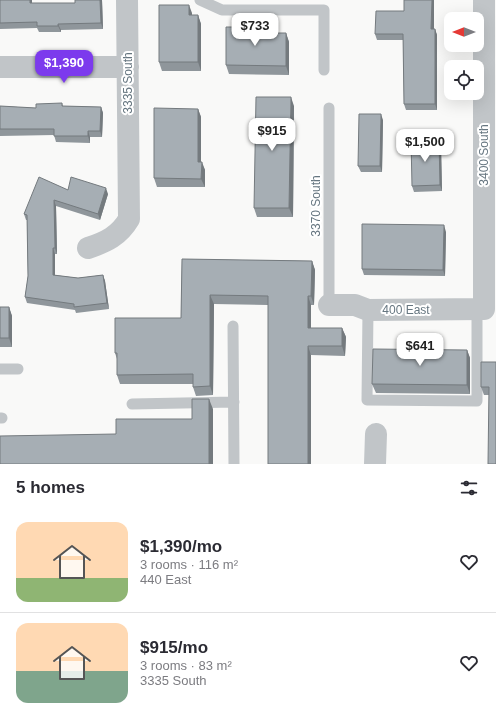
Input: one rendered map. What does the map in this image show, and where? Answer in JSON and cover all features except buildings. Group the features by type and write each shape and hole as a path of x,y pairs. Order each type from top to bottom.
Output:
{"street":[{"name":"3335 South","path":"88,248 106,242 124,228 129,219 127,0"},
{"name":"3400 South","path":"484,0 486,312"},
{"path":"0,68 128,67"},
{"name":"400 East","path":"329,305 355,305 368,310 486,312"},
{"path":"375,464 376,434"}],"lane":[{"path":"200,0 222,10 324,10 324,70"},
{"name":"3370 South","path":"329,108 329,305"},
{"path":"368,310 368,400 477,401 486,312"},
{"path":"233,326 234,464"},
{"path":"0,369 18,369"},
{"path":"132,404 234,402"}]}
